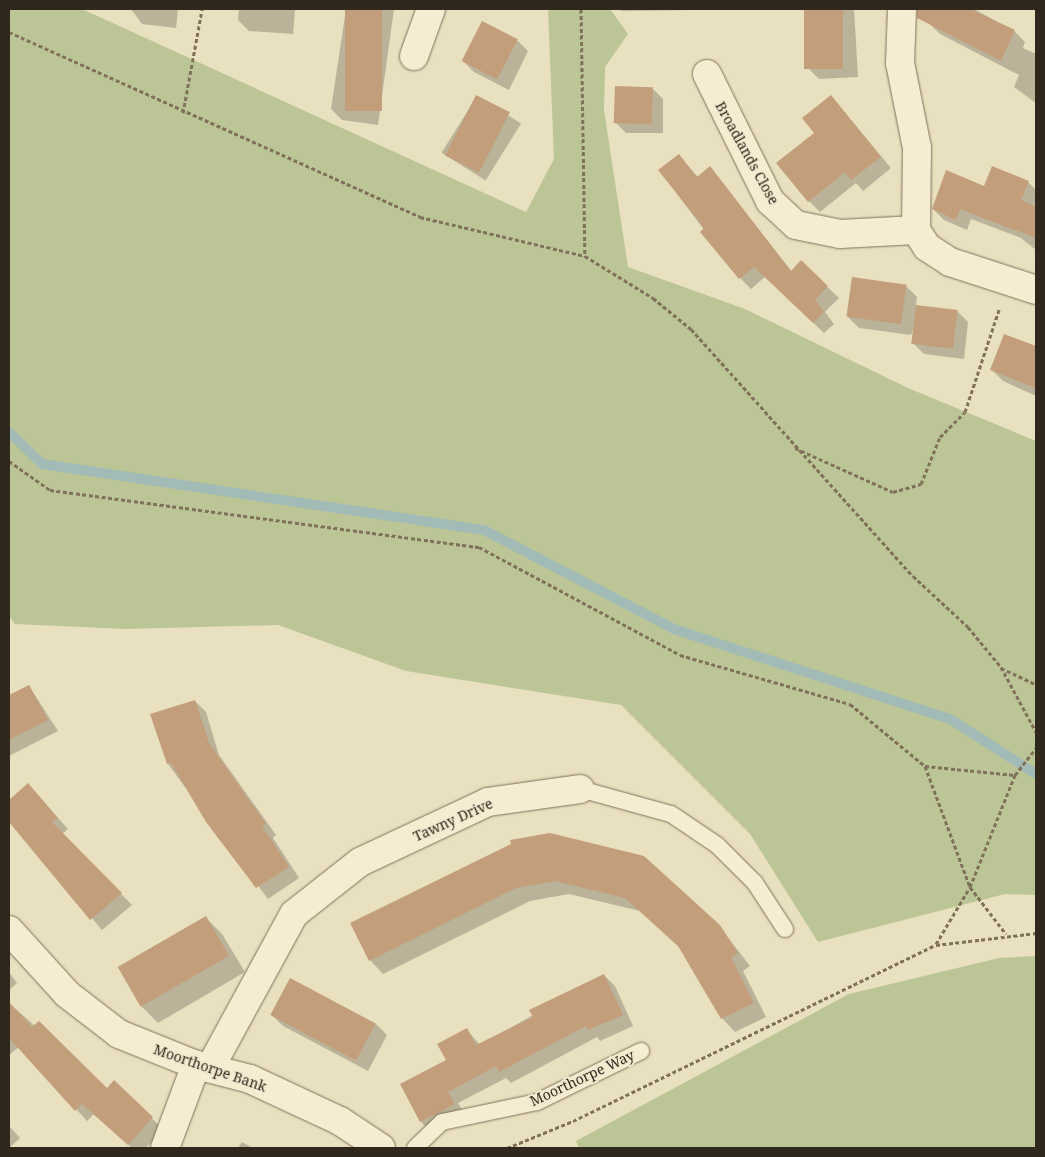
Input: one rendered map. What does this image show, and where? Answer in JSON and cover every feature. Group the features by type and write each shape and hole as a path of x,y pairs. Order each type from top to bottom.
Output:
{"street":[{"path":"414,56 431,9"},
{"path":"902,9 900,63 917,148 916,230 927,247 950,262 1036,290"},
{"name":"Broadlands Close","path":"707,74 770,201 796,225 840,234 916,230"},
{"name":"Tawny Drive","path":"165,1148 203,1067 294,914 360,862 488,802 580,789"},
{"name":"Moorthorpe Bank","path":"9,930 67,994 119,1034 203,1067 250,1079 340,1121 381,1148"}],"lane":[{"name":"Tawny Drive","path":"580,789 671,814 717,845 756,884 785,929"},
{"name":"Moorthorpe Way","path":"415,1148 442,1122 537,1102 642,1051"}],"path":[{"path":"183,113 202,9"},
{"path":"581,9 585,256"},
{"path":"9,32 183,113 420,216 585,256 653,298 691,329 792,447 913,576 968,627 1000,668 1036,732"},
{"path":"792,447 893,492 921,484 940,437 965,412 1010,280"},
{"path":"9,461 50,490 479,548 680,654 850,704 925,766 970,888 1007,935"},
{"path":"1000,668 1036,684"},
{"path":"936,945 970,888 1015,775 1036,748"},
{"path":"925,766 1015,775"},
{"path":"507,1148 582,1117 936,945 1036,933"}],"green space":[{"path":"9,9 82,9 526,212 554,159 548,9 610,9 628,34 605,67 604,110 628,267 745,309 908,388 1036,441 1036,895 1005,894 818,942 750,834 621,705 406,671 278,625 125,629 15,624 9,616"},
{"path":"1036,956 1036,1148 579,1148 576,1141 849,994 999,958"}],"building":[{"path":"345,9 382,9 382,111 345,111"},
{"path":"804,9 843,9 843,69 804,69"},
{"path":"917,9 970,9 1015,30 1001,61 917,18"},
{"path":"482,21 518,39 497,79 462,61"},
{"path":"615,86 653,87 652,124 614,123"},
{"path":"476,95 510,112 479,173 445,156"},
{"path":"831,95 881,157 851,180 845,172 808,202 776,163 814,133 802,118"},
{"path":"679,154 697,177 710,166 791,271 801,260 828,286 815,300 824,312 813,323 754,267 739,279 700,232 704,228 658,170"},
{"path":"992,166 1029,181 1021,200 1036,207 1036,238 960,209 956,220 932,209 946,170 984,186"},
{"path":"852,277 906,285 901,324 846,317"},
{"path":"916,305 958,310 953,349 911,344"},
{"path":"1004,334 1036,346 1036,388 990,370"},
{"path":"29,685 48,720 9,740 9,695"},
{"path":"195,700 209,743 266,824 262,826 289,867 256,888 206,822 171,763 167,764 150,714"},
{"path":"28,783 58,818 52,822 122,893 90,920 9,822 9,800"},
{"path":"550,833 644,856 720,925 738,953 731,957 754,1003 721,1019 678,946 625,898 555,881 516,888 369,961 350,923 511,844 510,840"},
{"path":"206,916 229,956 141,1007 118,967"},
{"path":"604,974 623,1015 588,1030 586,1026 499,1072 496,1066 448,1092 455,1104 420,1122 400,1084 446,1060 437,1044 467,1028 476,1045 533,1017 529,1010"},
{"path":"290,978 376,1024 356,1061 270,1015"},
{"path":"9,1002 32,1027 39,1021 107,1088 114,1080 153,1117 128,1145 82,1104 75,1111 9,1038"}],"waterway":[{"path":"9,432 42,464 484,530 674,629 950,719 1036,774"}]}
